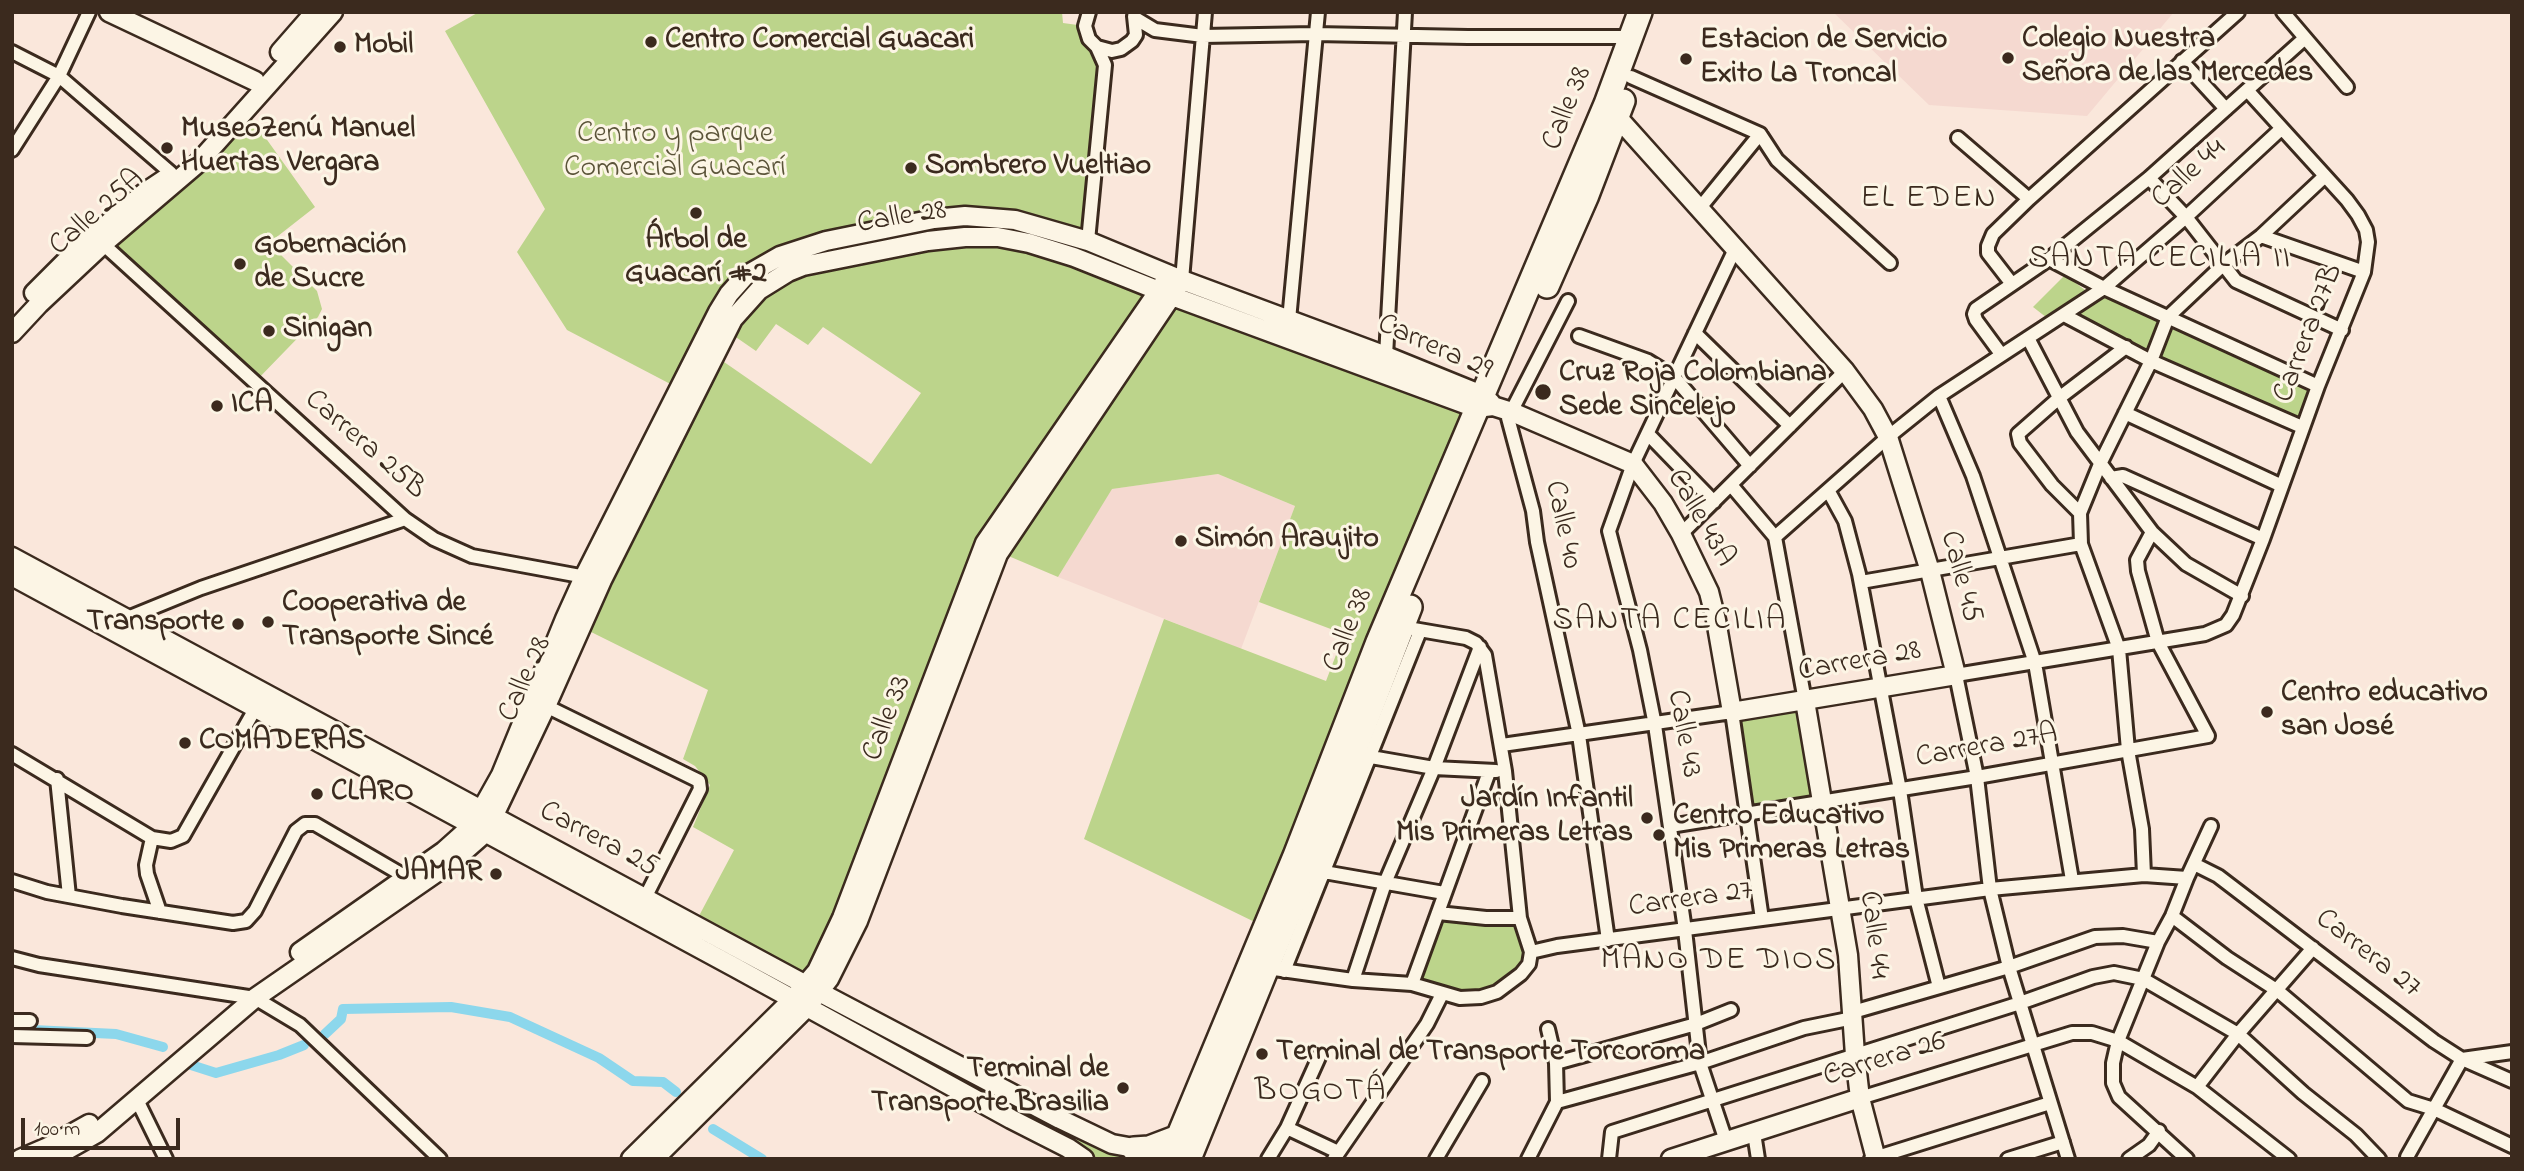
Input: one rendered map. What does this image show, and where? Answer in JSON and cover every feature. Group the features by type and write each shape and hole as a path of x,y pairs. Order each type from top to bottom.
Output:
{"highway":[{"name":"Calle 38","path":"1169,1159 1295,856 1374,654 1587,195 1640,12"},
{"name":"Calle 38","path":"1612,111 1631,77 1656,12"},
{"name":"Calle 38","path":"1189,1159 1275,970 1337,796 1411,629 1491,405"},
{"path":"1135,1154 1178,1137"}],"street":[{"path":"12,150 59,76 89,12"},
{"path":"109,12 255,81"},
{"name":"Calle 25A","path":"12,316 78,249 190,156 315,12"},
{"name":"Calle 25A","path":"12,333 38,304 103,244 198,163 333,12"},
{"path":"1088,241 1105,65 1097,47 1086,33 1086,17 1089,12"},
{"path":"1178,273 1205,12"},
{"path":"1289,320 1318,12"},
{"path":"1386,356 1405,12"},
{"path":"2012,284 1992,260 1988,246 1993,234 2238,12"},
{"path":"2283,12 2347,87"},
{"path":"1134,15 1155,30 1203,36 1315,33 1631,37"},
{"path":"1132,41 1136,35 1134,15"},
{"path":"1105,65 1132,41 1155,30"},
{"path":"2001,354 1973,314 1979,306 2049,258 2149,177 2305,38"},
{"path":"1097,47 1112,51 1121,49"},
{"path":"12,52 59,76 171,173"},
{"path":"2182,61 2226,109"},
{"path":"1631,77 1760,134 1777,160 1890,263"},
{"name":"Carrera 27B","path":"2226,625 2242,596 2302,427 2364,272 2368,242 2366,230 2358,215 2247,90"},
{"name":"Calle 45","path":"1612,111 1845,371 1873,409 1888,437 1930,571 1956,675 1977,778 1990,889 2009,967 2068,1159"},
{"name":"Calle 44","path":"1775,537 1888,437 1939,396 2104,288 2281,129"},
{"path":"1699,209 1760,134"},
{"path":"1958,138 2029,199"},
{"path":"2144,874 2142,829 2128,750 2119,649 2081,544 2080,513 2100,464 2151,361 2168,317 2325,176"},
{"path":"2149,177 2186,217 2236,281 2342,330"},
{"path":"103,244 100,240 102,236 157,186"},
{"name":"Carrera 29","path":"934,219 965,216 1015,220 1088,241 1178,273 1289,320 1386,356 1491,405"},
{"name":"Calle 28","path":"53,1158 97,1133 137,1100 248,996 471,848 546,706 593,578 712,323 729,294 745,276 771,260 801,248 934,219"},
{"path":"2261,236 2364,272"},
{"name":"Carrera 29","path":"998,237 1074,257 1166,293 1491,405"},
{"name":"Calle 28","path":"20,1159 67,1137 100,1116 248,996 484,822 565,619 593,578 733,319 759,290 788,272 841,257 928,241 998,237"},
{"name":"Carrera 25B","path":"103,244 405,519 434,539 472,556 593,578"},
{"name":"Calle 43","path":"1726,1141 1700,1063 1685,930 1655,725 1640,650 1609,531 1633,464 1735,249"},
{"path":"2049,258 2104,288 2318,386"},
{"name":"Calle 33","path":"654,1159 839,963 859,921 949,665 999,552 1178,273"},
{"name":"Calle 40","path":"1568,301 1491,405 1508,418 1533,512 1537,542 1579,735 1608,940"},
{"path":"2064,315 2151,361 2302,427"},
{"path":"1695,333 1790,426"},
{"path":"1579,337 1648,360 1674,377 1750,466"},
{"path":"2028,338 2077,432 2152,532 2186,564 2242,596"},
{"path":"2080,513 2052,485 2020,443 2018,434 2059,398 2126,348"},
{"path":"1681,534 1845,371"},
{"path":"1939,396 1973,476 2035,663 2072,880"},
{"name":"Calle 43A","path":"1491,405 1633,464 1650,484 1681,534 1709,593 1716,620 1762,919"},
{"path":"2125,413 2283,486"},
{"path":"1648,434 1714,502"},
{"path":"2111,478 2123,476 2263,540"},
{"name":"Calle 44","path":"1731,485 1775,537 1842,908 1860,1098 1874,1158"},
{"path":"1828,489 1845,520 1861,582 1900,790 1916,898 1939,987"},
{"path":"125,619 201,588 405,519"},
{"path":"2152,532 2137,560 2158,642"},
{"path":"1861,582 2081,544"},
{"name":"Carrera 25","path":"12,557 125,619 259,700"},
{"name":"Carrera 25","path":"12,576 259,700 806,996 1112,1144 1135,1154 1149,1151 1163,1159"},
{"name":"Carrera 28","path":"1502,745 1655,725 2035,663 2205,634 2226,625"},
{"path":"1411,629 1466,638 1480,647 1488,667 1502,745 1520,918 1531,952 1529,964 1521,974 1497,992 1481,997 1460,998 1412,984 1275,970 1324,872 1371,757 1411,629"},
{"name":"Carrera 27A","path":"1670,826 1977,778 2207,736 2158,642"},
{"path":"1353,980 1385,883 1434,768 1480,647"},
{"path":"12,754 152,838 171,841 183,836 259,700"},
{"path":"546,706 699,781 700,789 645,898"},
{"path":"1371,757 1434,768 1505,771"},
{"path":"1412,984 1489,772"},
{"path":"57,779 69,895"},
{"name":"Carrera 25","path":"484,822 645,898 1011,1119 1084,1159"},
{"path":"12,881 47,892 160,912 233,923 246,921 255,911 296,831 305,824 316,824 406,877"},
{"path":"2187,1159 2119,1097 2113,1083 2113,1063 2118,1041 2158,942 2211,826"},
{"path":"152,838 146,865 160,912"},
{"name":"Carrera 27","path":"2194,864 2217,876 2434,1041 2462,1059 2512,1082"},
{"path":"1324,872 1444,893"},
{"name":"Carrera 27","path":"1531,952 1557,946 1990,889 2144,874 2187,878"},
{"path":"1438,914 1520,918"},
{"path":"2172,916 2228,958 2278,990 2408,1101 2434,1109 2512,1146"},
{"path":"1558,1102 1700,1063 1804,1028 2009,967 2095,937 2123,936 2158,942"},
{"path":"2197,1087 2238,1034 2313,948"},
{"path":"12,958 39,965 248,996 300,1025 440,1159"},
{"path":"1609,1159 1612,1132 2020,1003 2093,977 2114,973 2143,979 2238,1034 2303,1093 2356,1135 2371,1156"},
{"path":"1287,1128 1336,1155 1427,1024 1442,994"},
{"name":"Calle 33","path":"631,1159 806,996"},
{"path":"1556,1063 1696,1024 1731,1010"},
{"path":"12,1021 30,1021"},
{"path":"1528,1159 1558,1102 1556,1063 1548,1029"},
{"name":"Carrera 26","path":"1671,1159 2072,1033 2092,1033 2118,1041 2197,1087 2289,1159"},
{"path":"12,1036 87,1038"},
{"path":"2404,1158 2462,1059 2512,1052"},
{"path":"1268,1159 1287,1128 1319,1057"},
{"path":"1436,1159 1482,1081"},
{"path":"137,1100 166,1159"},
{"path":"1874,1158 2050,1103"},
{"path":"2129,1159 2149,1145 2159,1131"},
{"path":"1754,1133 1758,1159"},
{"path":"2008,1159 2063,1142"}],"shaded area":[{"name":"Colegio Nuestra Señora de las Mercedes","path":"1833,12 2174,12 2087,116 1929,105"},
{"name":"Simón Araujito","path":"1218,474 1295,506 1241,649 1058,577 1111,489"}],"green space":[{"name":"Centro y parque Comercial Guacarí","path":"479,12 1062,12 1063,23 1085,26 1105,65 1088,241 991,218 826,241 745,276 678,388 567,330 517,252 545,209 445,31"},
{"path":"250,116 315,207 269,243 317,291 322,309 318,317 254,383 103,244"},
{"path":"998,237 1160,291 1032,477 806,985 697,927 700,914 734,850 693,827 710,785 695,766 683,759 708,690 581,627 714,355 871,464 921,393 823,327 808,345 776,324 756,351 727,331 788,272"},
{"path":"2065,275 2089,293 2051,321 2033,307"},
{"path":"2104,288 2318,386 2302,427 2064,315"},
{"path":"1172,296 1476,408 1265,927 1084,839 1164,619 1326,681 1344,634 1259,602 1295,506 1218,474 1112,489 1058,577 999,552"},
{"path":"1805,701 1824,802 1747,813 1732,712"},
{"path":"1438,913 1520,918 1529,964 1481,997 1412,984"},
{"path":"1022,1098 1159,1159 1084,1159 1011,1119"}],"waterway":[{"path":"325,1034 341,1019 343,1009 451,1007 510,1017 599,1058 633,1081 663,1082 676,1092"},
{"path":"12,1029 116,1034 163,1047"},
{"path":"191,1065 216,1073 304,1045"},
{"path":"713,1129 762,1159"}],"place":[{"name":"Centro Comercial Guacari","path":"651,42"},
{"name":"Mobil","path":"340,47"},
{"name":"Colegio Nuestra Señora de las Mercedes","path":"2008,58"},
{"name":"Estacion de Servicio Exito La Troncal","path":"1686,59"},
{"name":"MuseoZenú Manuel Huertas Vergara","path":"167,148"},
{"name":"Sombrero Vueltiao","path":"911,168"},
{"name":"Árbol de Guacarí #2","path":"696,213"},
{"name":"Gobernación de Sucre","path":"240,264"},
{"name":"Sinigan","path":"269,331"},
{"name":"Cruz Roja Colombiana Sede Sincelejo","path":"1543,392"},
{"name":"ICA","path":"217,406"},
{"name":"Simón Araujito","path":"1181,541"},
{"name":"Cooperativa de Transporte Sincé","path":"268,622"},
{"name":"Transporte","path":"238,624"},
{"name":"Centro educativo san José","path":"2267,712"},
{"name":"COMADERAS","path":"185,743"},
{"name":"CLARO","path":"317,794"},
{"name":"Jardín Infantil Mis Primeras Letras","path":"1647,818"},
{"name":"Centro Educativo Mis Primeras Letras","path":"1659,835"},
{"name":"JAMAR","path":"496,874"},
{"name":"Terminal de Transporte Torcoroma","path":"1262,1054"},
{"name":"Terminal de Transporte Brasilia","path":"1123,1088"}],"district":[{"name":"EL EDEN","path":"1929,201"},
{"name":"SANTA CECILIA II","path":"2160,261"},
{"name":"SANTA CECILIA","path":"1670,623"},
{"name":"MANO DE DIOS","path":"1719,963"},
{"name":"BOGOTÁ","path":"1321,1094"}]}
